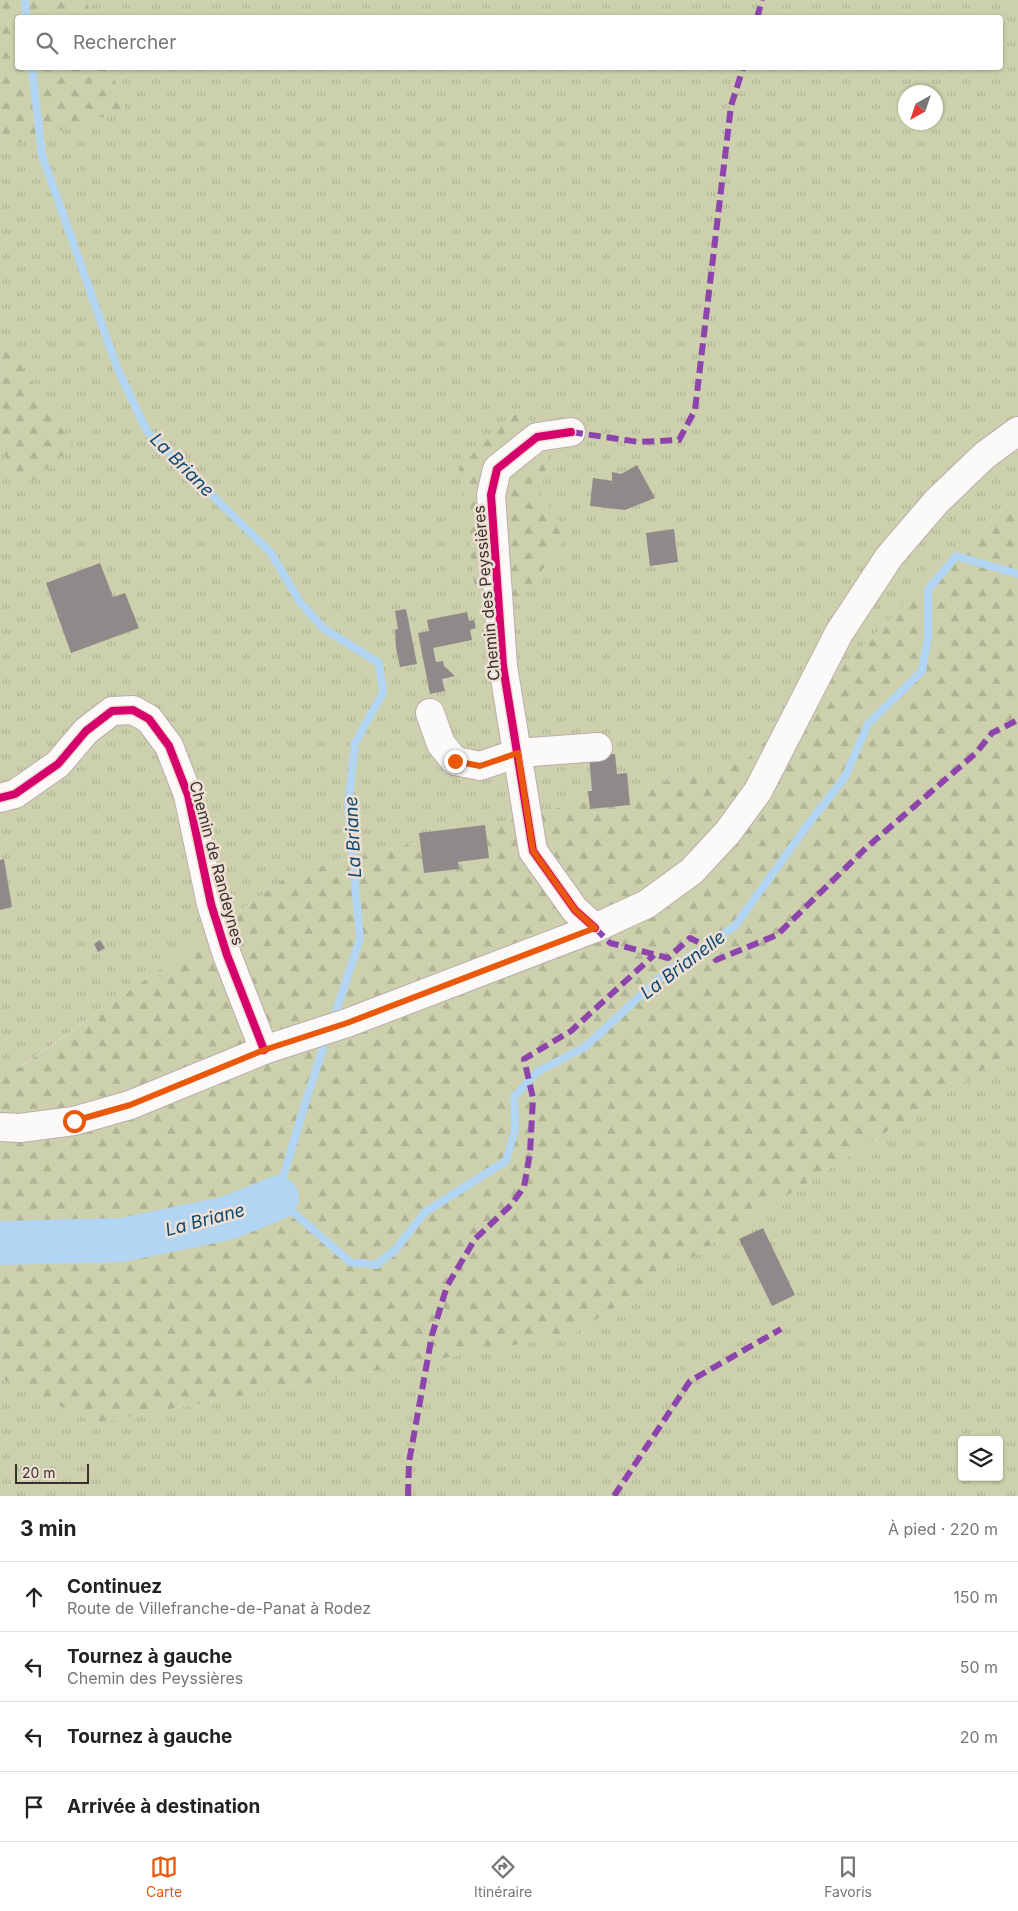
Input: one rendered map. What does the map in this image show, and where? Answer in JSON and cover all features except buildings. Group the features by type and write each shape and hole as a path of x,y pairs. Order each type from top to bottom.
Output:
{"main road":[{"path":"0,1127 20,1128 74,1121 130,1105 264,1050 347,1023 595,928 647,904 692,871 728,832 758,791 839,633 889,557 938,500 985,455 1018,431"},
{"name":"Chemin des Peyssières","path":"571,432 537,437 497,469 491,495 503,666 533,851 575,910 595,928"},
{"name":"Chemin de Randeynes","path":"0,798 15,794 58,764 86,731 112,711 133,710 149,720 168,746 188,795 210,904 227,955 264,1050"},
{"path":"430,713 441,744 455,761 480,766 518,753 598,746"}],"green space":[{"path":"0,0 1018,0 1018,494 744,762 292,873 155,973 18,1068 0,1058"},
{"path":"0,0 86,0 91,15 15,15 15,70 111,70 126,110 0,148"},
{"path":"0,333 73,446 27,485 0,448"},
{"path":"521,407 549,455 540,496 569,533 523,596 477,606 459,467"},
{"path":"1018,494 1018,1047 573,1334 96,1423 0,1378 0,1058 19,1068 155,973 292,873 744,762"},
{"path":"1018,1047 1018,1496 0,1496 0,1378 96,1423 573,1334"}],"waterway":[{"name":"La Briane","path":"25,0 26,15"},
{"name":"La Briane","path":"32,70 42,155 118,370 147,431 271,553 300,602 323,628 379,663 383,693 355,743 348,806 360,939 333,1020"},
{"name":"La Brianelle","path":"327,1036 277,1198 350,1262 376,1265 395,1250 425,1212 506,1161 515,1130 514,1097 537,1072 585,1047 665,973 735,926 806,827 845,777 868,724 922,671 928,637 928,590 956,556 1018,574"},
{"name":"La Briane","path":"0,1243 122,1240 228,1218 277,1198"}],"marked path":[{"path":"758,15 762,0"},
{"path":"571,432 639,442 679,440 695,410 731,106 742,70"},
{"path":"595,928 610,943 668,958 690,938 708,947 716,960 777,935 866,848 976,753 992,733 1018,720"},
{"path":"408,1496 409,1462 432,1335 447,1286 475,1239 511,1205 524,1187 530,1153 533,1098 524,1059 571,1031 654,955"},
{"path":"614,1496 690,1381 781,1329"}],"cycle path":[{"path":"571,432 537,437 497,469 491,495 503,666 533,851 575,910 595,928"},
{"path":"0,798 15,794 58,764 86,731 112,711 133,710 149,719 169,746 188,795 211,904 227,955 264,1050"}],"route":[{"path":"74,1121 130,1105 264,1050 347,1023 595,928 575,910 533,851 518,753 480,766 455,761"}]}
